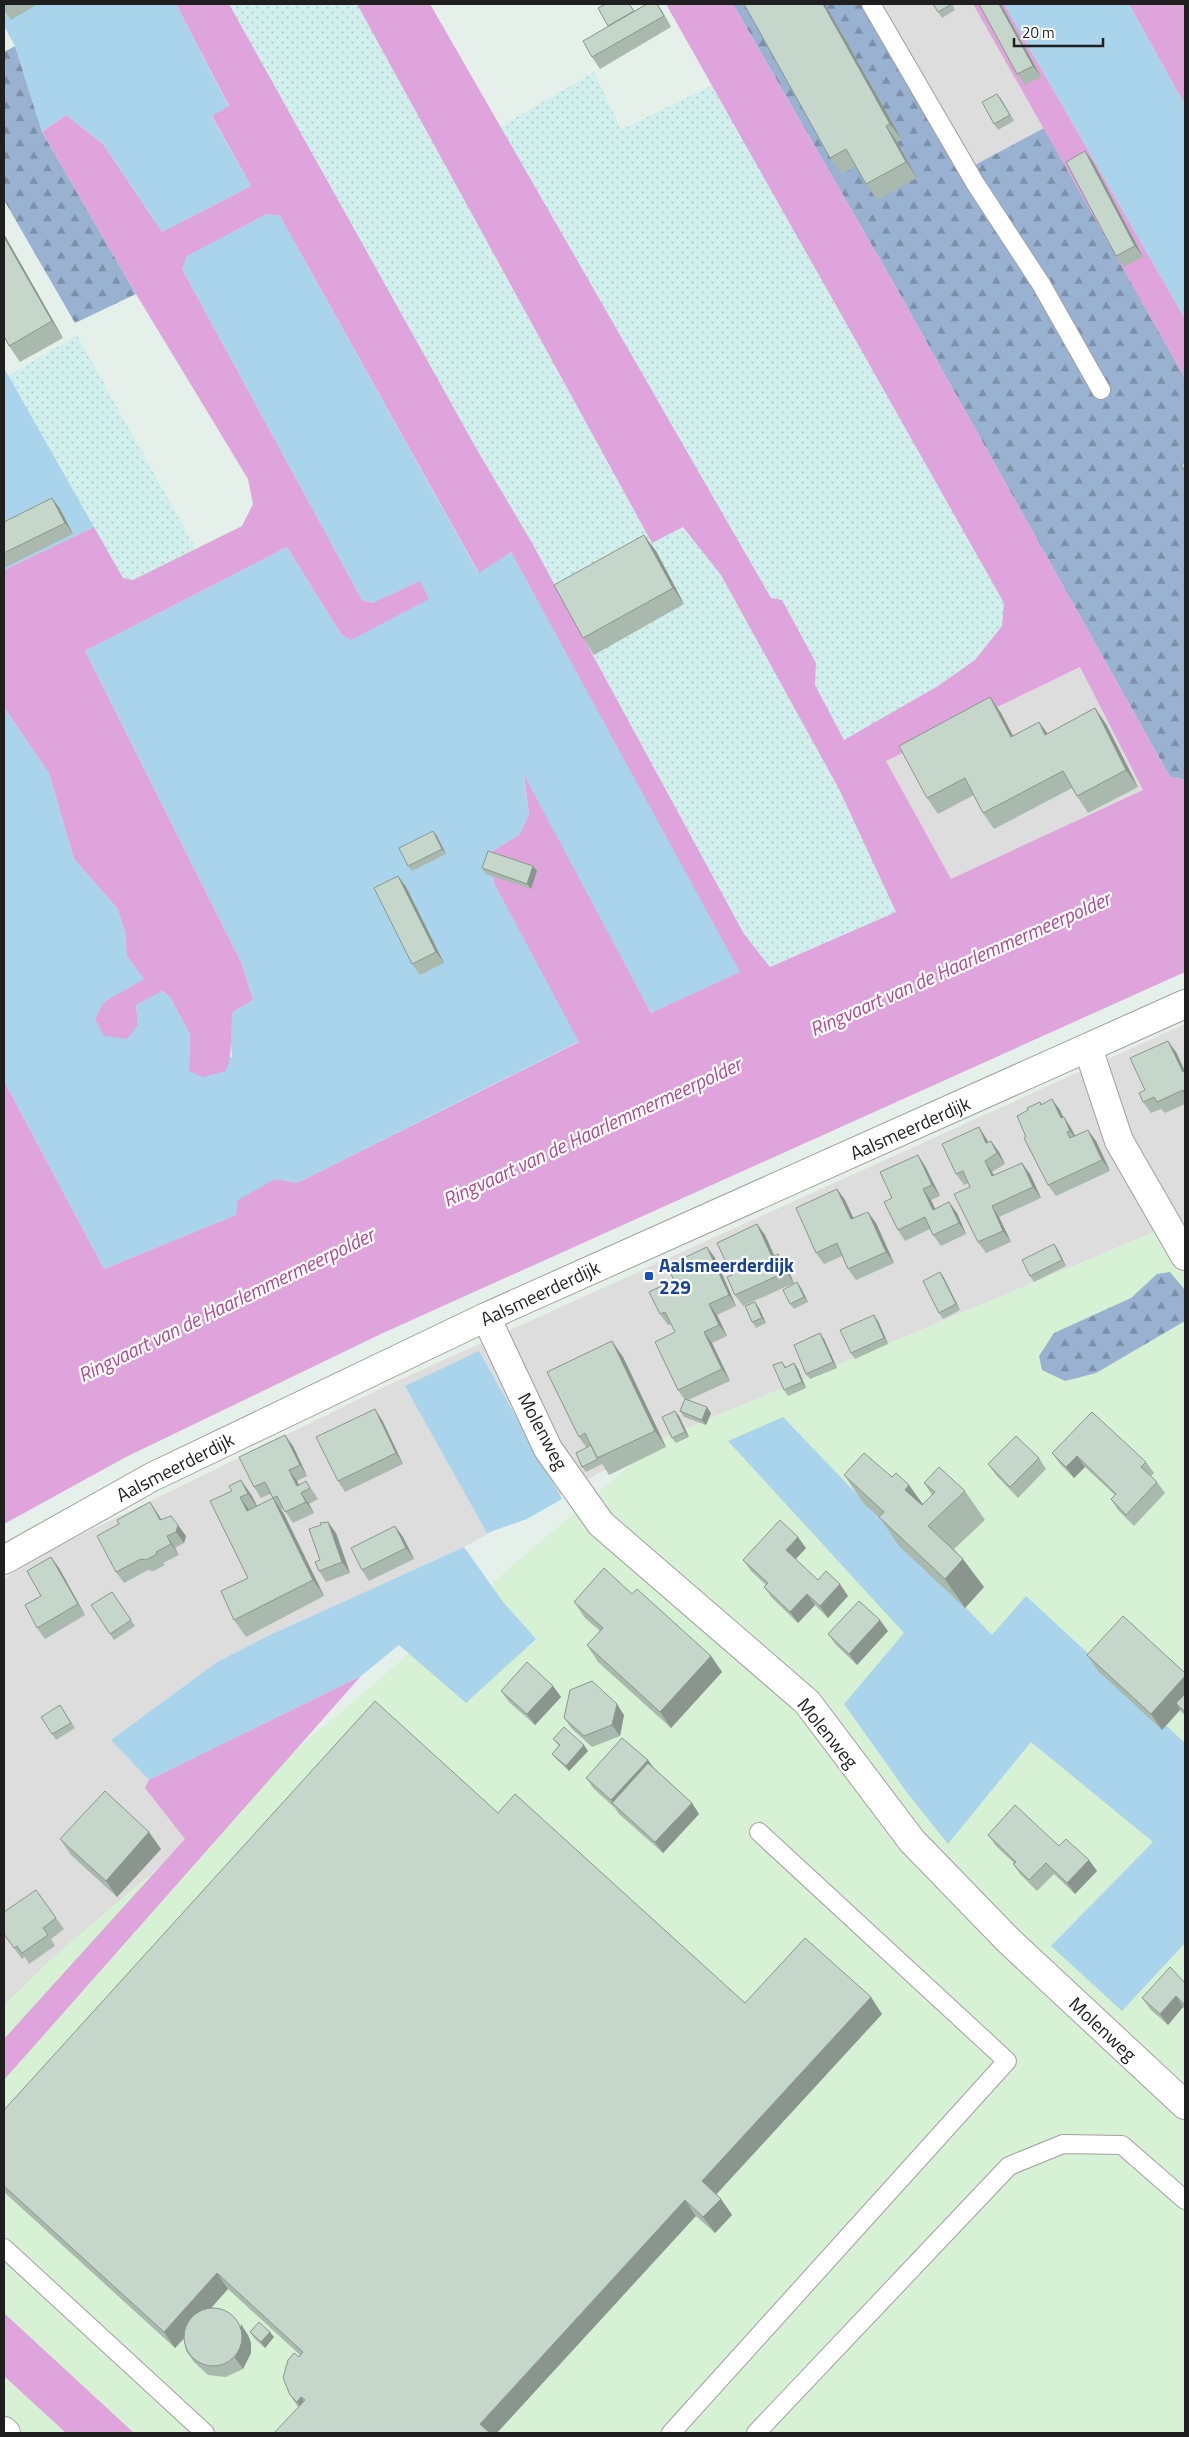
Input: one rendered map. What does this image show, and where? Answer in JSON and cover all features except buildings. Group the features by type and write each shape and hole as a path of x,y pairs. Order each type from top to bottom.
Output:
{"street":[{"name":"Aalsmeerderdijk","path":"4,1560 152,1477 486,1317 1185,1004"},
{"path":"1088,1048 1119,1141 1183,1252"},
{"name":"Molenweg","path":"486,1317 548,1449 602,1524 807,1702 912,1841 1008,1941 1185,2105"}],"lane":[{"path":"871,4 975,183 1041,284 1101,390"},
{"path":"672,2433 1007,2061 759,1832"},
{"path":"756,2433 1009,2166 1064,2144 1122,2145 1185,2200"},
{"path":"4,2248 205,2433"}],"shaded area":[{"path":"4,4 176,4 229,107 212,117 251,186 162,232 103,144 66,115 42,132 15,46 4,26"},
{"path":"229,4 357,4 652,543 683,527 721,575 839,789 896,912 770,967 744,934 532,543 476,448"},
{"path":"868,4 973,4 1044,128 971,167"},
{"path":"1004,4 1129,4 1185,105 1185,319"},
{"path":"594,72 621,130 713,85 1004,603 1002,626 975,660 938,686 844,740 815,685 816,663 782,600 771,599 500,127"},
{"path":"267,214 280,216 478,572 511,552 741,972 651,1013 524,777 529,814 520,834 488,854 494,883 580,1041 297,1183 275,1179 236,1215 104,1269 4,1081 4,707 49,773 74,859 117,908 125,931 127,956 145,979 104,1002 138,1025 136,1005 161,991 170,997 190,1034 189,1071 232,1057 230,1031 233,1012 253,1000 242,964 85,651 287,547 341,634 420,581 372,603 362,600 182,269 186,256"},
{"path":"77,335 196,549 133,580 123,578 8,376"},
{"path":"4,368 94,527 4,570"},
{"path":"1080,667 1143,790 951,880 886,761"},
{"path":"1185,1024 1185,1219 661,1439 464,1547 270,1635 217,1662 111,1740 149,1780 201,1856 4,2049 4,1579 40,1555 382,1388"},
{"path":"1185,1219 1185,2433 4,2433 4,2005 51,1959 661,1439"},
{"path":"479,1351 562,1499 527,1519 487,1533 405,1386"},
{"path":"783,1417 992,1635 1026,1596 1185,1743 1185,1943 1122,2011 1051,1946 1153,1842 1031,1742 948,1844 908,1794 844,1704 904,1633 728,1441"},
{"path":"464,1547 503,1602 536,1639 466,1703 399,1645 361,1676 149,1780 111,1740 217,1662 270,1635"}],"green space":[{"path":"733,4 868,4 971,167 1044,128 1185,378 1185,780 1170,777 898,291"},
{"path":"15,46 42,132 136,294 75,323 4,200 4,52"},
{"path":"1170,1272 1185,1290 1185,1321 1096,1373 1065,1381 1042,1370 1039,1356 1054,1333 1131,1298 1157,1274"}],"water":[{"name":"Ringvaart van de Haarlemmermeerpolder","path":"176,4 229,4 476,448 532,543 744,934 770,967 896,912 839,789 721,575 683,527 652,543 357,4 430,4 771,598 782,600 816,663 815,685 844,740 938,686 975,660 1002,626 1004,603 666,4 733,4 898,291 1170,777 1185,780 1185,972 383,1333 126,1457 4,1524 4,1081 104,1269 236,1215 238,1200 275,1179 297,1183 579,1042 494,883 488,854 520,834 529,814 524,775 651,1013 740,972 511,552 479,573 280,216 267,214 187,256 182,269 362,600 372,603 420,581 429,599 351,640 341,634 287,547 85,651 242,964 253,1000 233,1012 231,1050 226,1071 203,1077 189,1071 190,1034 170,997 162,991 136,1005 138,1025 127,1039 104,1036 95,1019 104,1002 144,979 127,956 125,931 117,908 74,859 49,773 4,707 4,570 94,527 123,578 133,580 242,526 253,504 248,479 136,294 42,132 66,115 103,144 162,232 251,186 212,116 229,106","holes":["1080,667 1143,790 951,879 886,761"]},
{"path":"973,4 1004,4 1185,319 1185,378"},
{"path":"1129,4 1185,5 1185,105"},
{"path":"361,1676 4,2080 4,2039 185,1839 145,1788 149,1780"},
{"path":"4,2313 134,2433 66,2433 4,2376"}],"place":[{"name":"Aalsmeerderdijk 229","path":"649,1276"}]}
